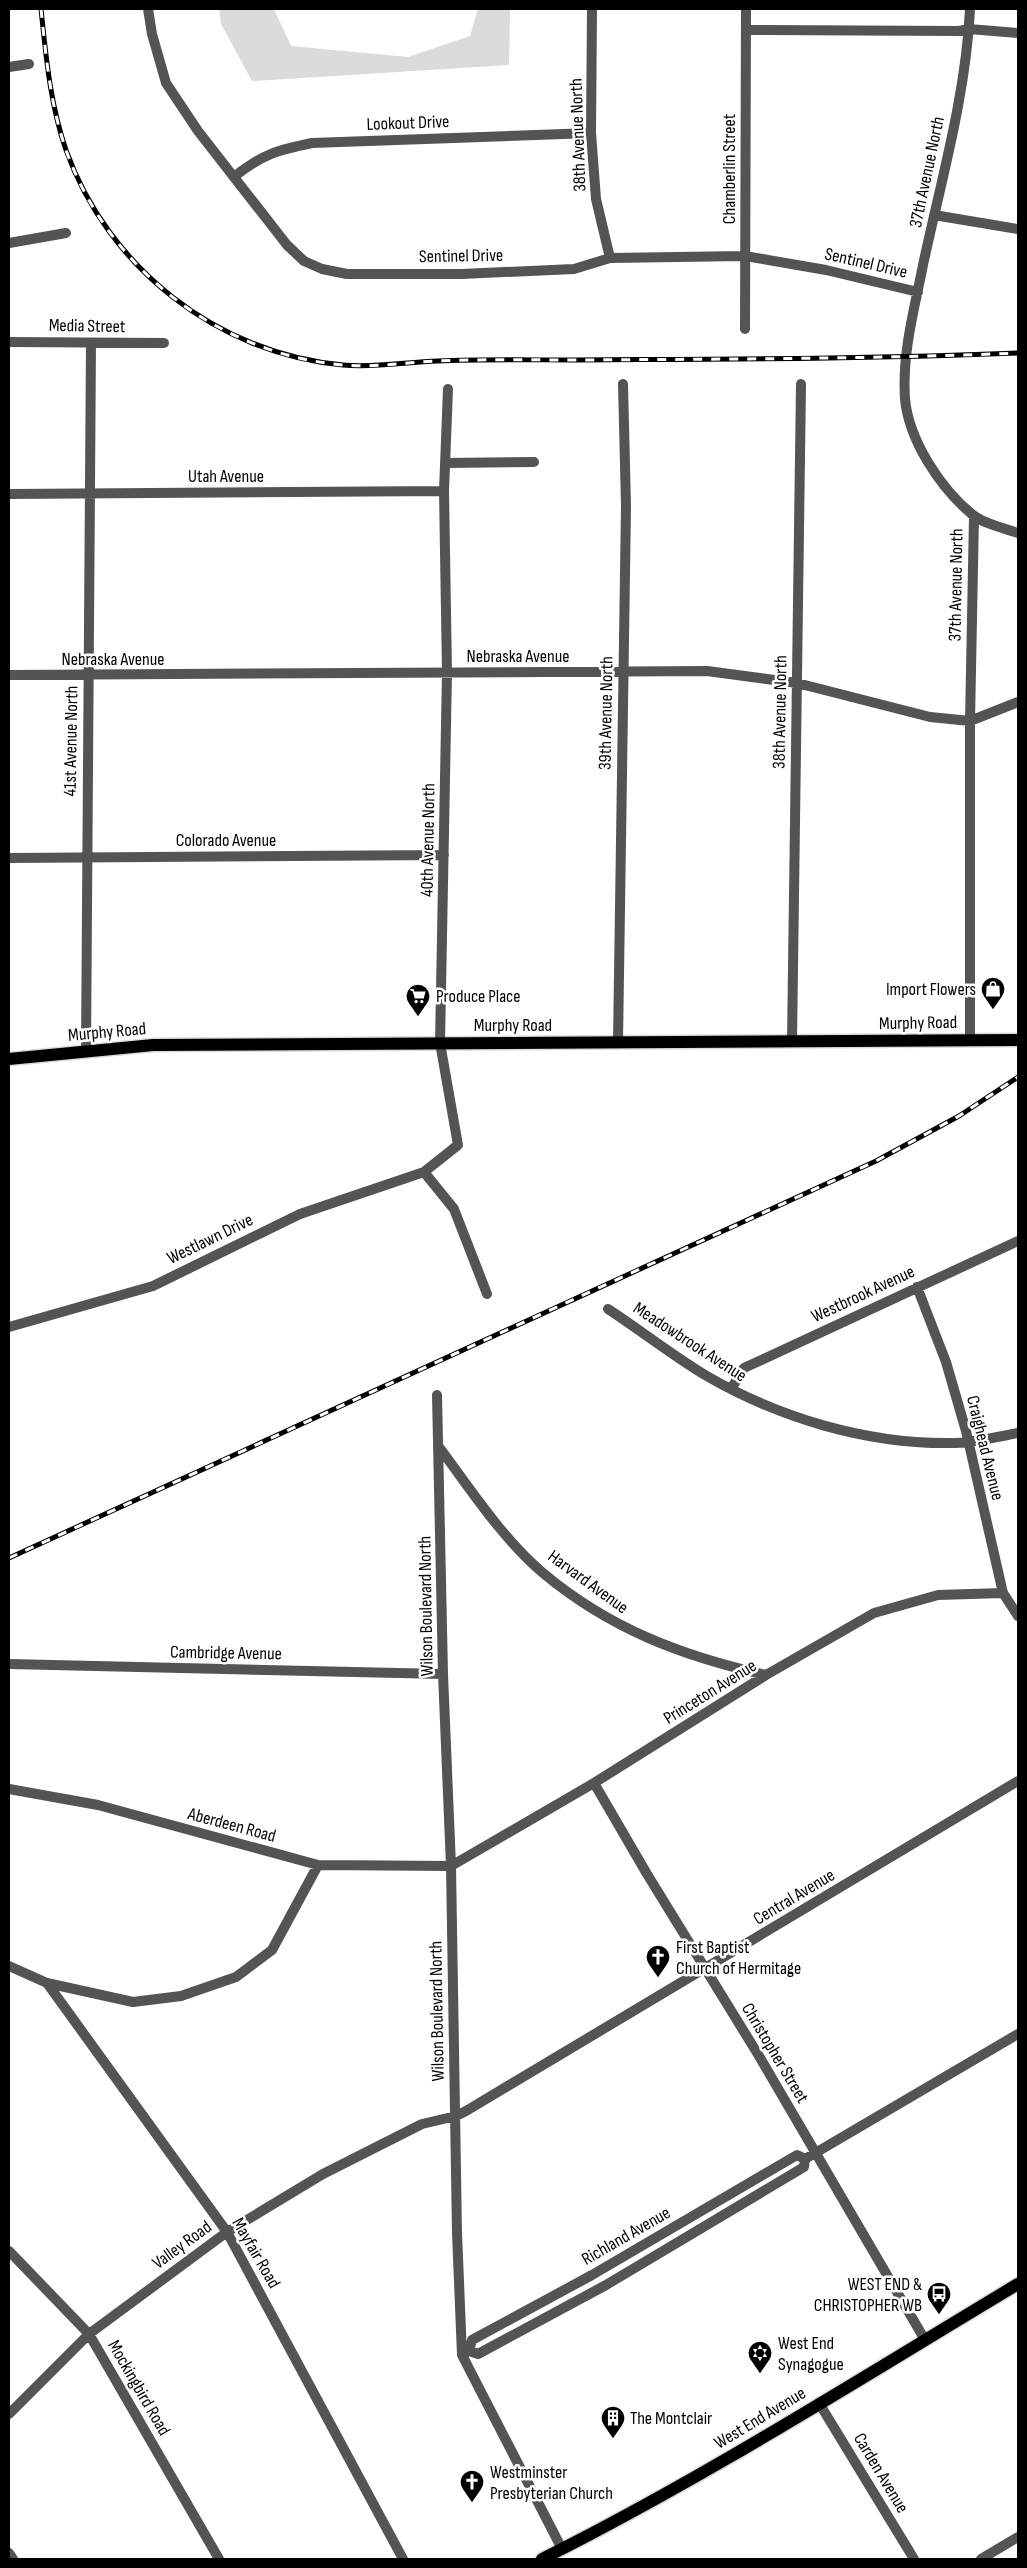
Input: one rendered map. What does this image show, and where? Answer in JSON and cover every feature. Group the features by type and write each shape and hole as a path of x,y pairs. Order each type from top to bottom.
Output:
{"main road":[{"name":"Murphy Road","path":"9,1059 153,1045 1018,1040"},
{"name":"West End Avenue","path":"542,2559 647,2505 1018,2284"}],"street":[{"name":"Sentinel Drive","path":"148,9 152,34 166,83 198,131 287,245 304,261 322,269 347,274 461,274 574,269 610,258 745,256 826,270 918,292"},
{"name":"38th Avenue North","path":"592,9 591,133 596,199 610,258"},
{"name":"Chamberlin Street","path":"745,329 746,9"},
{"name":"37th Avenue North","path":"970,9 960,98 905,349 905,401 917,442 929,466 951,493 974,516 970,721 970,1040"},
{"path":"746,30 959,31 969,29 1018,33"},
{"path":"9,67 29,64"},
{"name":"Lookout Drive","path":"235,176 258,159 284,149 312,143 591,133"},
{"path":"934,216 1018,229"},
{"path":"9,243 66,233"},
{"name":"Media Street","path":"9,342 164,343"},
{"name":"41st Avenue North","path":"86,1051 91,343"},
{"name":"39th Avenue North","path":"618,1042 622,672 626,506 623,384"},
{"name":"38th Avenue North","path":"792,1041 801,384"},
{"path":"448,389 445,463 534,462"},
{"name":"40th Avenue North","path":"424,1172 458,1145 440,1043 447,672 445,463"},
{"name":"Utah Avenue","path":"9,494 444,491"},
{"path":"974,516 1018,533"},
{"name":"Nebraska Avenue","path":"9,675 707,672 797,683 930,716 970,721 1018,702"},
{"name":"Colorado Avenue","path":"9,858 444,855"},
{"path":"424,1172 454,1209 487,1294"},
{"name":"Westlawn Drive","path":"9,1327 153,1286 300,1214 424,1172"},
{"name":"Westbrook Avenue","path":"730,1389 744,1368 1018,1241"},
{"name":"Craighead Avenue","path":"917,1287 946,1362 969,1442 1003,1593 1018,1616"},
{"name":"Meadowbrook Avenue","path":"608,1308 704,1374 730,1389 752,1400 819,1424 873,1437 931,1443 969,1442 1018,1434"},
{"name":"Wilson Boulevard North","path":"437,1395 443,1674 451,1866 457,2233 466,2353 562,2549"},
{"name":"Harvard Avenue","path":"439,1447 499,1526 543,1572 584,1603 625,1628 660,1645 713,1663 766,1675"},
{"name":"Princeton Avenue","path":"451,1866 594,1783 766,1675 874,1613 938,1595 1003,1593"},
{"name":"Cambridge Avenue","path":"9,1664 443,1674"},
{"name":"Central Avenue","path":"456,2116 1018,1781"},
{"name":"Christopher Street","path":"594,1783 925,2340"},
{"name":"Aberdeen Road","path":"9,1789 98,1806 318,1865 451,1866"},
{"path":"9,1966 47,1983 133,2002 181,1996 236,1977 272,1950 318,1865"},
{"name":"Mayfair Road","path":"47,1983 227,2232 402,2559"},
{"name":"Richland Avenue","path":"805,2159 1018,2034"},
{"name":"Valley Road","path":"9,2414 89,2334 227,2232 323,2174 422,2124 456,2116"},
{"name":"Richland Avenue","path":"797,2155 805,2159 804,2167 606,2285 478,2354 466,2353 472,2340 592,2275 797,2155"},
{"name":"Mockingbird Road","path":"9,2250 89,2334 219,2559"},
{"name":"Carden Avenue","path":"819,2403 914,2559"},
{"path":"981,2559 1018,2537"},
{"path":"9,2553 13,2559"}],"shaded area":[{"path":"219,9 274,9 291,46 408,57 470,36 478,9 510,9 509,65 252,81 221,24"}],"railway":[{"path":"41,9 49,80 66,150 85,193 109,232 139,267 173,298 211,323 253,343 297,357 355,366 472,360 797,358 1018,353"},
{"path":"9,1558 876,1161 959,1116 1018,1077"}],"place":[{"name":"Import Flowers","path":"993,1010"},
{"name":"Produce Place","path":"418,1017"},
{"name":"First Baptist Church of Hermitage","path":"658,1978"},
{"name":"WEST END & CHRISTOPHER WB","path":"939,2315"},
{"name":"West End Synagogue","path":"760,2374"},
{"name":"The Montclair","path":"613,2439"},
{"name":"Westminster Presbyterian Church","path":"472,2503"}]}
